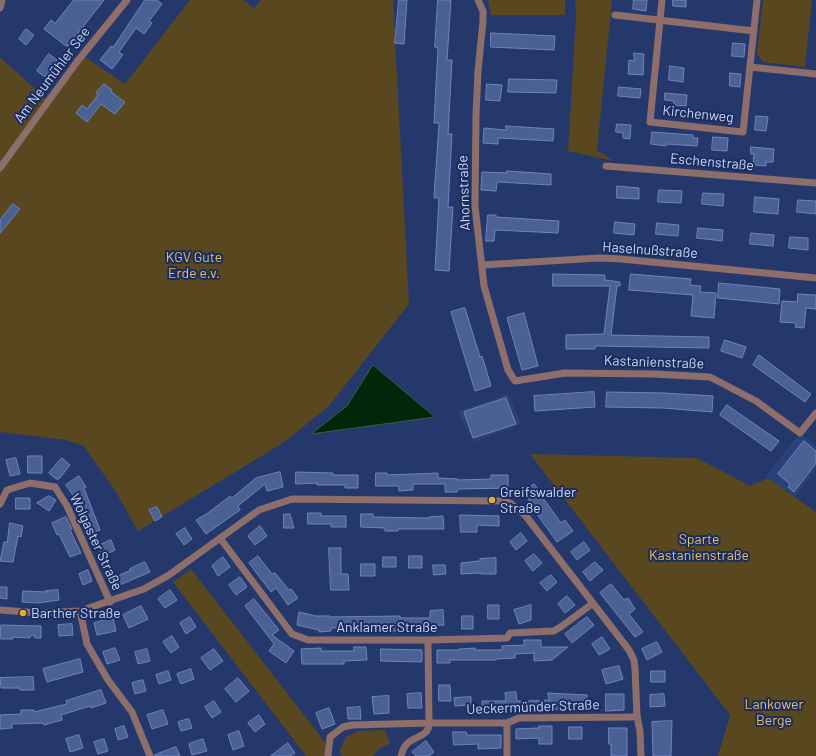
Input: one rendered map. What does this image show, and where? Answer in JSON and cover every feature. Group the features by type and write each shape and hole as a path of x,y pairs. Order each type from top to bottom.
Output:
{"street":[{"path":"0,8 2,0"},
{"name":"Am Neumühler See","path":"0,168 76,63 127,0"},
{"name":"Ahornstraße","path":"478,0 483,11 483,16 476,115 475,199 484,286 508,370 514,381"},
{"name":"Kirchenweg","path":"662,0 650,122 743,132 757,0"},
{"path":"615,15 754,31"},
{"path":"750,67 816,74"},
{"name":"Eschenstraße","path":"606,166 816,183"},
{"name":"Haselnußstraße","path":"482,265 599,258 816,278"},
{"name":"Kastanienstraße","path":"514,381 565,373 654,374 710,377 756,401 800,433 816,413"},
{"name":"Wolgaster Straße","path":"0,504 7,490 30,483 55,487 68,506 110,602"},
{"path":"0,610 40,614 80,611 110,602 144,589 169,576 259,510 292,499 499,501 510,503 525,515 592,604 629,650 634,660 641,756"},
{"name":"Anklamer Straße","path":"220,538 292,634 308,640 428,640 507,638 510,634 554,631 592,604"},
{"path":"80,611 87,644 105,675 132,712 150,756"},
{"path":"401,756 408,743 430,728 428,640"},
{"name":"Ueckermünder Straße","path":"328,756 330,738 343,727 360,725 429,723 507,723 519,718 637,716"},
{"path":"507,723 508,756"}],"shaded area":[{"path":"373,365 435,417 311,434 347,406"},
{"path":"508,394 521,424 474,442 457,412"},
{"path":"800,433 816,446 816,469 794,497 766,476"}],"green space":[{"name":"KGV Gute Erde e.v.","path":"190,0 243,0 254,8 261,0 393,0 409,304 328,407 283,443 138,531 116,492 84,446 66,440 0,432 0,57 48,101 82,55 125,84"},
{"path":"488,0 565,0 565,15 491,15"},
{"path":"575,0 612,0 597,150 613,161 568,151 576,15"},
{"path":"763,0 812,0 805,67 763,62 757,54"},
{"name":"Sparte Kastanienstraße","path":"530,454 697,458 750,486 768,478 816,512 816,756 718,756 730,715"},
{"path":"191,569 328,746 328,756 306,756 173,582"},
{"path":"385,730 390,743 378,750 373,756 342,756 339,752 346,737 358,731"}],"building":[{"path":"74,0 104,0 68,46 66,46 44,29 51,20 55,23"},
{"path":"145,0 157,0 162,4 149,21 152,23 144,34 136,28 119,52 123,55 112,69 100,60 111,46 113,47"},
{"path":"399,0 407,0 404,44 395,43"},
{"path":"438,0 451,0 447,60 452,60 448,134 452,134 448,207 453,207 449,271 435,270 439,198 434,198 439,123 434,123 438,48 435,47"},
{"path":"634,0 647,0 646,11 633,9"},
{"path":"673,0 686,0 686,7 673,6"},
{"path":"26,29 34,35 26,45 19,39"},
{"path":"491,33 555,36 554,50 491,47"},
{"path":"733,43 745,44 744,57 732,56"},
{"path":"634,53 644,54 643,75 628,74 629,60 634,61"},
{"path":"49,54 57,60 45,77 37,71"},
{"path":"670,66 684,68 683,82 669,80"},
{"path":"730,73 741,74 740,87 730,86"},
{"path":"509,79 557,80 556,93 508,92"},
{"path":"104,84 112,90 111,92 125,102 115,114 101,104 87,122 76,113 82,105 87,109 98,95 96,93"},
{"path":"487,84 502,85 500,101 486,100"},
{"path":"619,87 641,89 640,98 618,96"},
{"path":"665,93 687,95 686,106 674,105 674,101 665,100"},
{"path":"756,116 768,117 766,131 755,130"},
{"path":"617,124 631,125 630,139 623,138 623,133 616,132"},
{"path":"506,126 554,129 553,141 498,138 498,144 483,143 484,128 506,130"},
{"path":"652,132 693,135 693,138 698,138 697,146 667,144 666,146 651,144"},
{"path":"713,137 728,138 727,151 712,150"},
{"path":"751,147 774,149 773,162 766,162 766,166 753,165 754,154 751,154"},
{"path":"507,171 551,174 551,185 497,182 496,191 481,190 482,172 507,173"},
{"path":"617,186 639,188 639,199 617,198"},
{"path":"659,190 682,191 681,203 658,202"},
{"path":"703,193 724,194 723,206 702,204"},
{"path":"755,197 779,199 778,214 754,212"},
{"path":"798,200 816,201 816,214 797,212"},
{"path":"13,204 20,209 0,233 0,220"},
{"path":"488,215 496,215 496,217 559,221 558,233 495,230 494,241 486,241"},
{"path":"615,222 635,224 634,235 614,233"},
{"path":"657,223 679,225 678,236 656,234"},
{"path":"698,228 723,230 722,241 697,238"},
{"path":"751,233 774,235 773,246 750,244"},
{"path":"790,237 808,238 808,250 789,248"},
{"path":"553,274 605,275 605,280 620,282 620,286 617,286 611,335 709,337 709,348 595,346 595,349 566,349 566,335 604,334 610,286 553,286"},
{"path":"631,274 691,279 690,285 701,286 700,292 716,293 714,318 691,316 693,295 629,290"},
{"path":"719,283 780,289 779,304 718,298"},
{"path":"798,294 816,295 816,309 806,308 804,328 795,327 796,323 780,322 782,301 797,302"},
{"path":"465,308 480,357 482,356 491,386 475,391 451,312"},
{"path":"524,313 538,366 522,370 507,318"},
{"path":"725,340 746,347 742,358 721,351"},
{"path":"759,355 811,394 805,402 753,365"},
{"path":"594,392 595,407 535,411 534,396"},
{"path":"607,392 713,396 712,412 663,408 606,407"},
{"path":"506,398 516,424 473,438 464,412"},
{"path":"727,405 779,441 771,451 720,415"},
{"path":"804,441 816,451 816,463 794,492 788,487 790,484 778,474"},
{"path":"28,456 42,456 42,473 28,473"},
{"path":"16,458 20,474 10,476 6,460"},
{"path":"62,458 70,465 59,479 56,479 49,473"},
{"path":"280,472 283,487 267,491 265,484 238,506 240,510 206,534 196,520 208,513 230,496 232,498 256,478"},
{"path":"296,472 333,473 333,475 358,475 358,488 345,488 345,485 317,485 317,483 296,484"},
{"path":"376,473 387,473 387,475 438,473 438,478 458,480 491,479 491,475 508,475 508,488 458,489 457,492 445,492 445,484 413,484 413,490 399,491 399,486 376,486"},
{"path":"79,476 86,487 84,488 100,530 89,534 76,500 66,485"},
{"path":"534,484 561,523 565,520 573,531 557,542 534,510 536,509 523,493"},
{"path":"49,496 56,500 49,511 37,503"},
{"path":"16,498 30,498 30,509 16,509"},
{"path":"157,507 162,517 155,521 149,510"},
{"path":"308,513 321,513 321,516 346,516 346,527 331,527 331,524 308,524"},
{"path":"284,514 290,514 294,528 284,528"},
{"path":"361,514 373,514 373,517 429,518 443,516 444,529 398,529 398,531 385,531 385,528 361,527"},
{"path":"460,515 499,516 499,526 477,525 477,532 461,532"},
{"path":"66,517 72,529 70,530 81,553 70,557 52,523"},
{"path":"10,523 23,526 21,537 18,536 13,562 0,561 4,542 7,542"},
{"path":"260,526 267,536 255,545 248,536"},
{"path":"185,528 192,539 184,545 176,534"},
{"path":"521,533 527,541 516,550 510,542"},
{"path":"111,540 115,550 103,556 98,546"},
{"path":"584,542 590,550 577,560 571,552"},
{"path":"329,548 341,548 341,574 348,574 349,590 331,590"},
{"path":"534,554 542,563 533,571 525,561"},
{"path":"258,556 272,574 275,573 289,590 291,589 298,598 288,605 276,588 271,592 249,563"},
{"path":"409,556 422,556 422,568 409,568"},
{"path":"223,557 230,567 218,576 212,566"},
{"path":"383,557 396,557 396,567 383,567"},
{"path":"496,558 496,574 461,574 461,563 480,561 480,559"},
{"path":"145,562 150,572 115,587 111,579"},
{"path":"595,562 603,570 590,581 583,572"},
{"path":"361,564 375,564 375,576 361,576"},
{"path":"433,565 445,565 446,574 434,575"},
{"path":"88,570 92,581 83,585 79,574"},
{"path":"551,575 557,582 547,591 540,583"},
{"path":"240,577 247,587 236,595 229,585"},
{"path":"611,584 624,600 628,598 635,609 629,614 643,632 635,637 600,593"},
{"path":"0,587 7,587 7,599 0,598"},
{"path":"58,590 59,600 38,603 22,602 23,591 47,592 46,591"},
{"path":"170,590 177,600 165,608 158,599"},
{"path":"567,596 575,605 565,613 558,604"},
{"path":"254,599 279,630 272,635 294,651 286,663 269,651 274,644 245,606"},
{"path":"488,605 499,605 499,619 488,619"},
{"path":"531,605 531,620 519,624 514,610"},
{"path":"141,606 148,619 129,628 123,615"},
{"path":"443,610 444,625 420,626 420,629 400,629 400,631 387,631 387,627 331,628 331,631 319,632 319,630 297,625 299,612 316,616 330,617 400,616 400,618 430,618 430,611"},
{"path":"462,616 473,616 473,629 462,629"},
{"path":"190,617 196,627 186,634 180,623"},
{"path":"587,617 594,625 572,643 565,634"},
{"path":"113,618 116,631 97,635 94,623"},
{"path":"72,624 73,635 59,636 58,625"},
{"path":"1,625 41,626 41,638 35,638 34,635 30,636 30,638 13,637 13,639 1,639"},
{"path":"172,636 179,647 171,653 163,642"},
{"path":"602,637 610,649 599,655 592,644"},
{"path":"524,640 541,640 541,647 568,647 552,660 534,661 534,653 515,654 515,658 496,660 450,660 450,663 437,663 437,650 475,648 475,650 502,650 502,646 524,645"},
{"path":"657,642 662,652 647,660 642,649"},
{"path":"354,647 366,647 367,660 344,661 344,664 302,664 301,649 321,648 321,651 354,651"},
{"path":"115,648 120,660 107,664 103,652"},
{"path":"147,649 150,661 138,664 135,652"},
{"path":"214,649 223,661 210,670 201,658"},
{"path":"381,649 422,650 422,662 381,661"},
{"path":"80,659 83,672 47,682 43,669"},
{"path":"619,666 623,679 606,684 602,670"},
{"path":"191,669 194,679 181,684 177,674"},
{"path":"168,671 171,680 159,684 156,675"},
{"path":"651,671 665,671 665,682 651,682"},
{"path":"33,677 34,690 1,688 0,678"},
{"path":"238,678 249,691 236,702 225,689"},
{"path":"143,680 146,691 135,694 132,683"},
{"path":"439,685 450,685 451,701 439,701"},
{"path":"101,690 106,703 91,708 90,706 61,715 62,720 44,725 43,723 12,724 12,728 0,729 0,715 21,714 21,710 34,710 34,712 67,704 66,701"},
{"path":"516,692 517,701 521,701 522,706 496,709 496,714 482,714 482,701 506,701 505,693"},
{"path":"421,693 422,708 408,708 407,694"},
{"path":"548,693 587,695 587,707 564,706 564,709 528,711 528,701 549,700"},
{"path":"606,694 624,694 624,710 606,711"},
{"path":"664,694 665,706 650,707 650,695"},
{"path":"389,696 389,713 374,714 372,697"},
{"path":"471,697 471,705 455,706 454,698"},
{"path":"214,701 221,712 212,718 205,707"},
{"path":"360,707 361,719 348,719 347,708"},
{"path":"329,708 335,724 322,729 316,713"},
{"path":"163,710 168,724 152,729 147,715"},
{"path":"259,715 265,724 255,732 248,723"},
{"path":"189,719 192,728 181,731 178,722"},
{"path":"672,721 671,756 653,756 652,722"},
{"path":"124,726 128,737 118,740 115,729"},
{"path":"539,726 552,726 552,744 539,744 539,738 516,739 516,729 539,728"},
{"path":"569,727 582,727 582,739 569,739"},
{"path":"609,728 627,728 627,756 611,756"},
{"path":"239,731 244,746 233,750 228,735"},
{"path":"453,732 466,732 467,735 501,735 501,748 478,749 478,744 454,745"},
{"path":"79,735 83,748 70,752 66,739"},
{"path":"104,739 108,751 98,754 94,742"},
{"path":"203,739 207,751 192,755 189,744"},
{"path":"426,741 434,752 429,756 416,756 412,752"},
{"path":"288,743 295,753 291,756 271,756"},
{"path":"176,747 180,756 155,756 155,755"}],"place":[{"name":"Greifswalder Straße","path":"492,500"},
{"name":"Barther Straße","path":"23,613"}],"park label":[{"name":"Lankower Berge","path":"774,712"}]}
